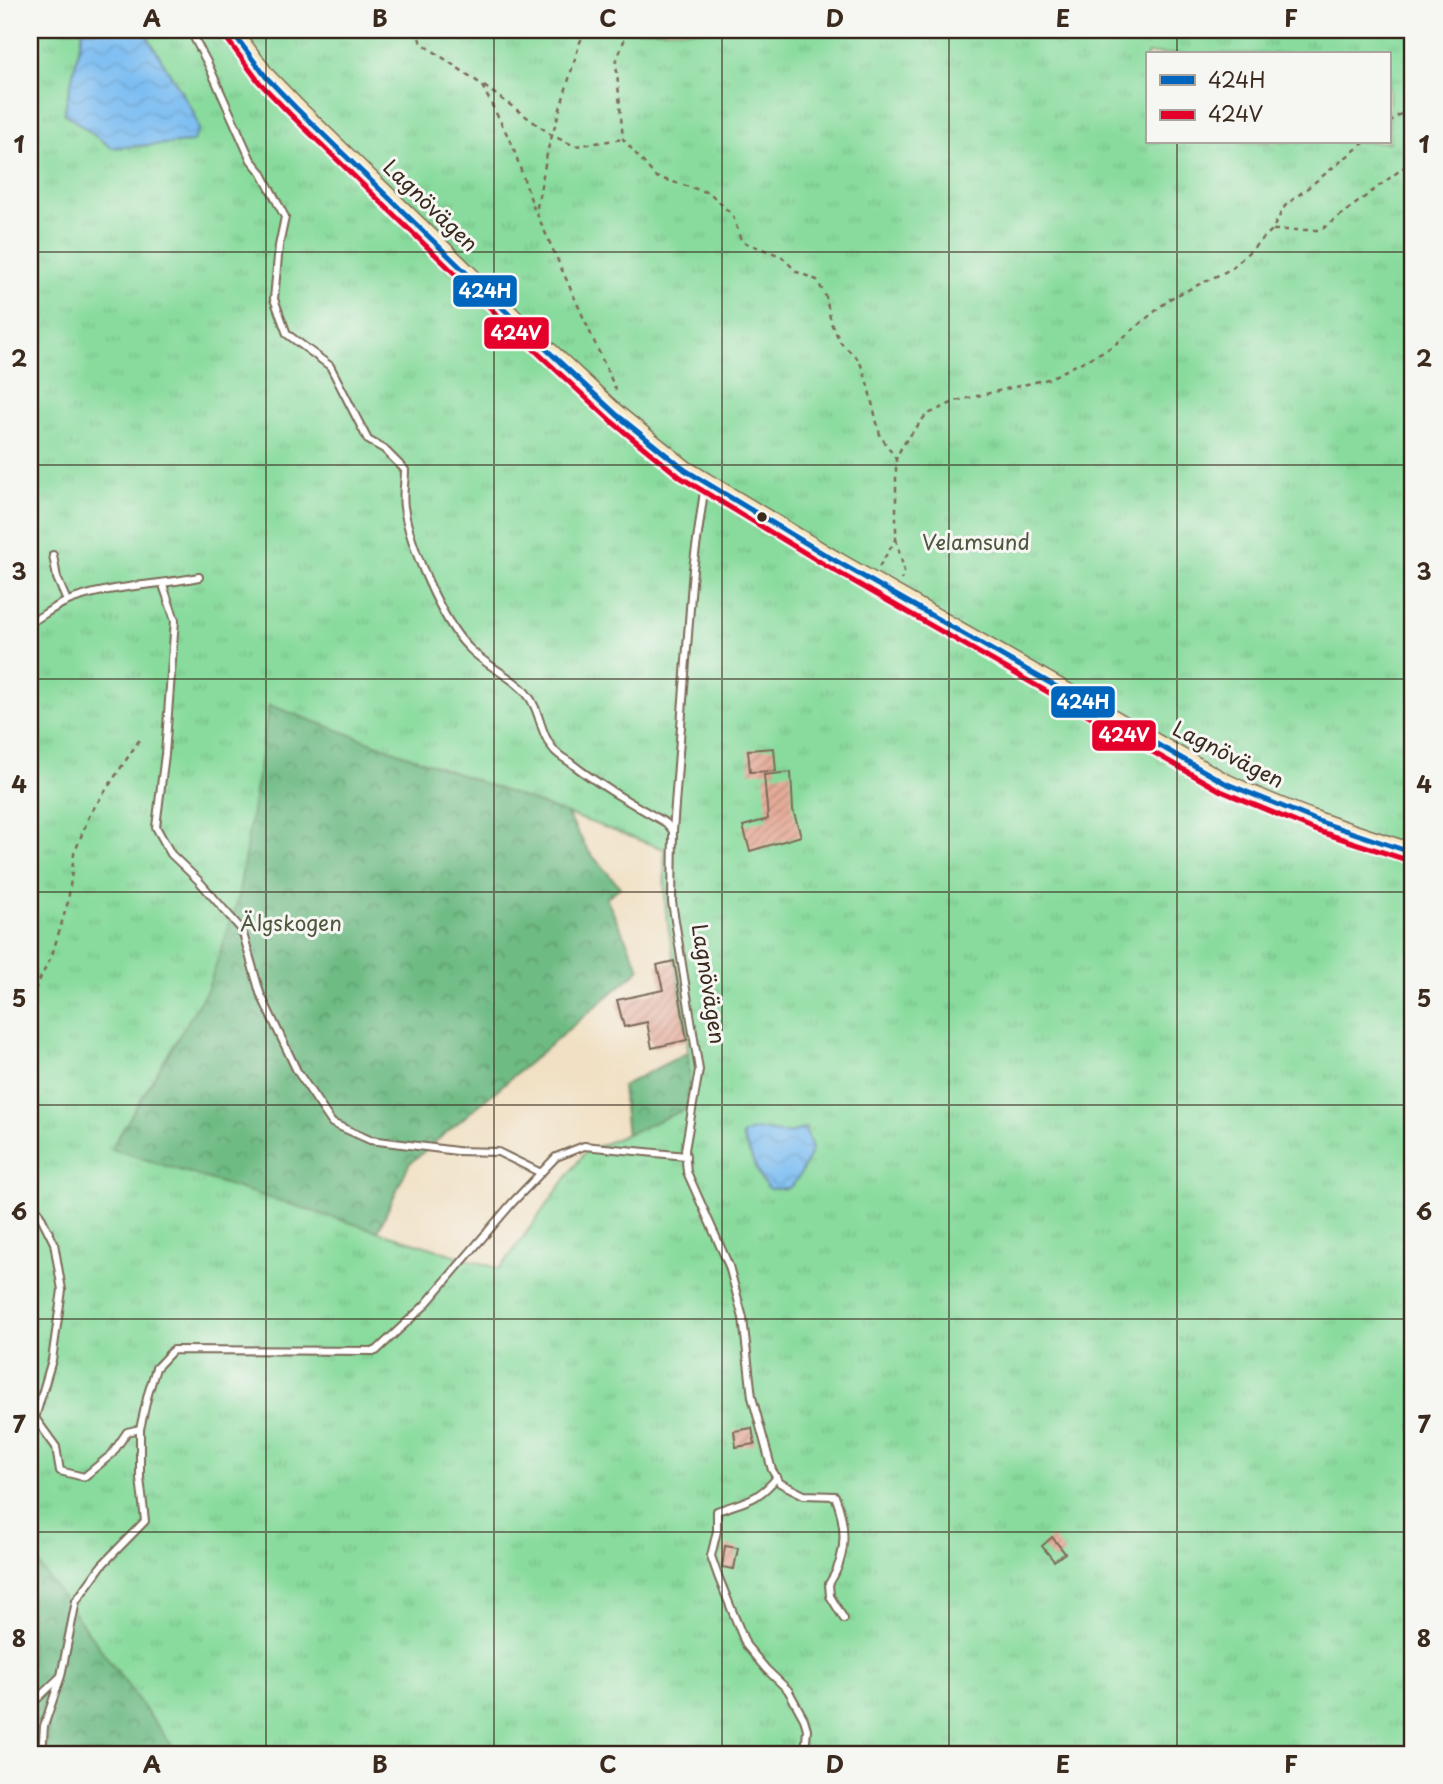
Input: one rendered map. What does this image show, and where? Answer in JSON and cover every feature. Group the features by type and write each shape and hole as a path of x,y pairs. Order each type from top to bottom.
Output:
{"street":[{"name":"Lagnövägen","path":"231,30 266,77 296,108 520,325 617,415 685,470 829,557 1225,783 1269,804 1353,835 1413,853"}],"lane":[{"path":"190,30 251,160 261,172 285,217 275,273 274,299 287,334 330,366 368,440 384,449 405,470 403,505 409,530 438,603 452,629 486,665 525,692 536,707 540,727 554,750 585,775 666,822 673,831"},
{"name":"Lagnövägen","path":"706,484 693,569 673,831 672,902 699,1070 686,1156 687,1172 729,1266 743,1318 752,1396 772,1470 777,1477"},
{"path":"53,555 57,578 67,601"},
{"path":"30,623 67,601 105,591 199,577"},
{"path":"163,584 175,621 165,754 156,827 171,854 242,930 260,993 297,1071 332,1123 370,1140 457,1151 498,1152 540,1172"},
{"path":"41,1754 44,1726 61,1676 76,1601 102,1565 145,1521 140,1478 140,1429 156,1368 173,1350 376,1351 424,1306 556,1157 584,1146 686,1156"},
{"path":"30,1207 38,1211 54,1242 62,1290 52,1360 35,1418 56,1447 60,1472 84,1477 112,1454 127,1432 140,1429"},
{"path":"805,1754 807,1729 804,1719 788,1690 746,1645 711,1556 717,1531 717,1511 750,1501 765,1493 777,1477 780,1483 804,1495 835,1496 844,1526 843,1551 829,1584 830,1595 844,1619"},
{"path":"30,1703 61,1676"}],"path":[{"path":"413,30 423,44 552,136 575,146 623,139"},
{"path":"536,212 548,149 586,30"},
{"path":"628,30 616,62 623,139 656,177 710,193 733,216 741,241 781,256 797,272 817,280 827,297 831,323 841,343 859,360 880,435 896,459"},
{"path":"481,84 512,144 536,212 616,387 617,415"},
{"path":"1390,122 1413,104"},
{"path":"896,594 904,570 896,539 896,459 902,446 926,415 956,401 1048,379 1112,347 1171,298 1231,269 1272,230 1285,206 1362,144"},
{"path":"1272,230 1321,230 1411,162"},
{"path":"879,568 896,539"},
{"path":"30,999 52,955 68,902 74,854 90,814 142,736"}],"green space":[{"name":"Velamsund","path":"30,30 1413,30 1413,1754 178,1754 30,1553","holes":["269,705 664,849 666,909 689,1058 688,1108 585,1152 500,1269 111,1149 208,988 238,899"]},
{"name":"Älgskogen","path":"165,631 552,788 589,852 620,887 606,898 640,969 409,1164 374,1239 443,1359 627,1136 622,1086 702,1045 1413,928 571,1754 46,1754 48,1727 30,1718 30,675"},
{"path":"30,1718 48,1726 46,1754 30,1754"}],"water":[{"path":"83,30 144,31 193,111 199,130 192,142 112,148 64,113"},
{"path":"805,1128 812,1149 799,1176 789,1188 769,1189 761,1179 742,1136 754,1130 788,1133"}],"building":[{"path":"774,748 776,771 750,772 748,750"},
{"path":"791,772 793,810 801,836 750,851 743,826 768,819 764,775"},
{"path":"674,961 687,1040 652,1048 647,1022 624,1027 617,1000 663,990 657,965"},
{"path":"752,1428 755,1444 736,1447 734,1431"},
{"path":"1052,1537 1065,1553 1054,1561 1042,1546"},
{"path":"725,1546 738,1548 734,1569 722,1567"}],"transit line":[{"name":"424H","path":"231,30 266,77 296,108 520,325 617,415 685,470 829,557 1225,783 1318,821 1413,853"},
{"name":"424V","path":"224,35 259,82 290,114 514,331 611,421 680,477 825,565 1221,791 1315,830 1410,861"}]}
